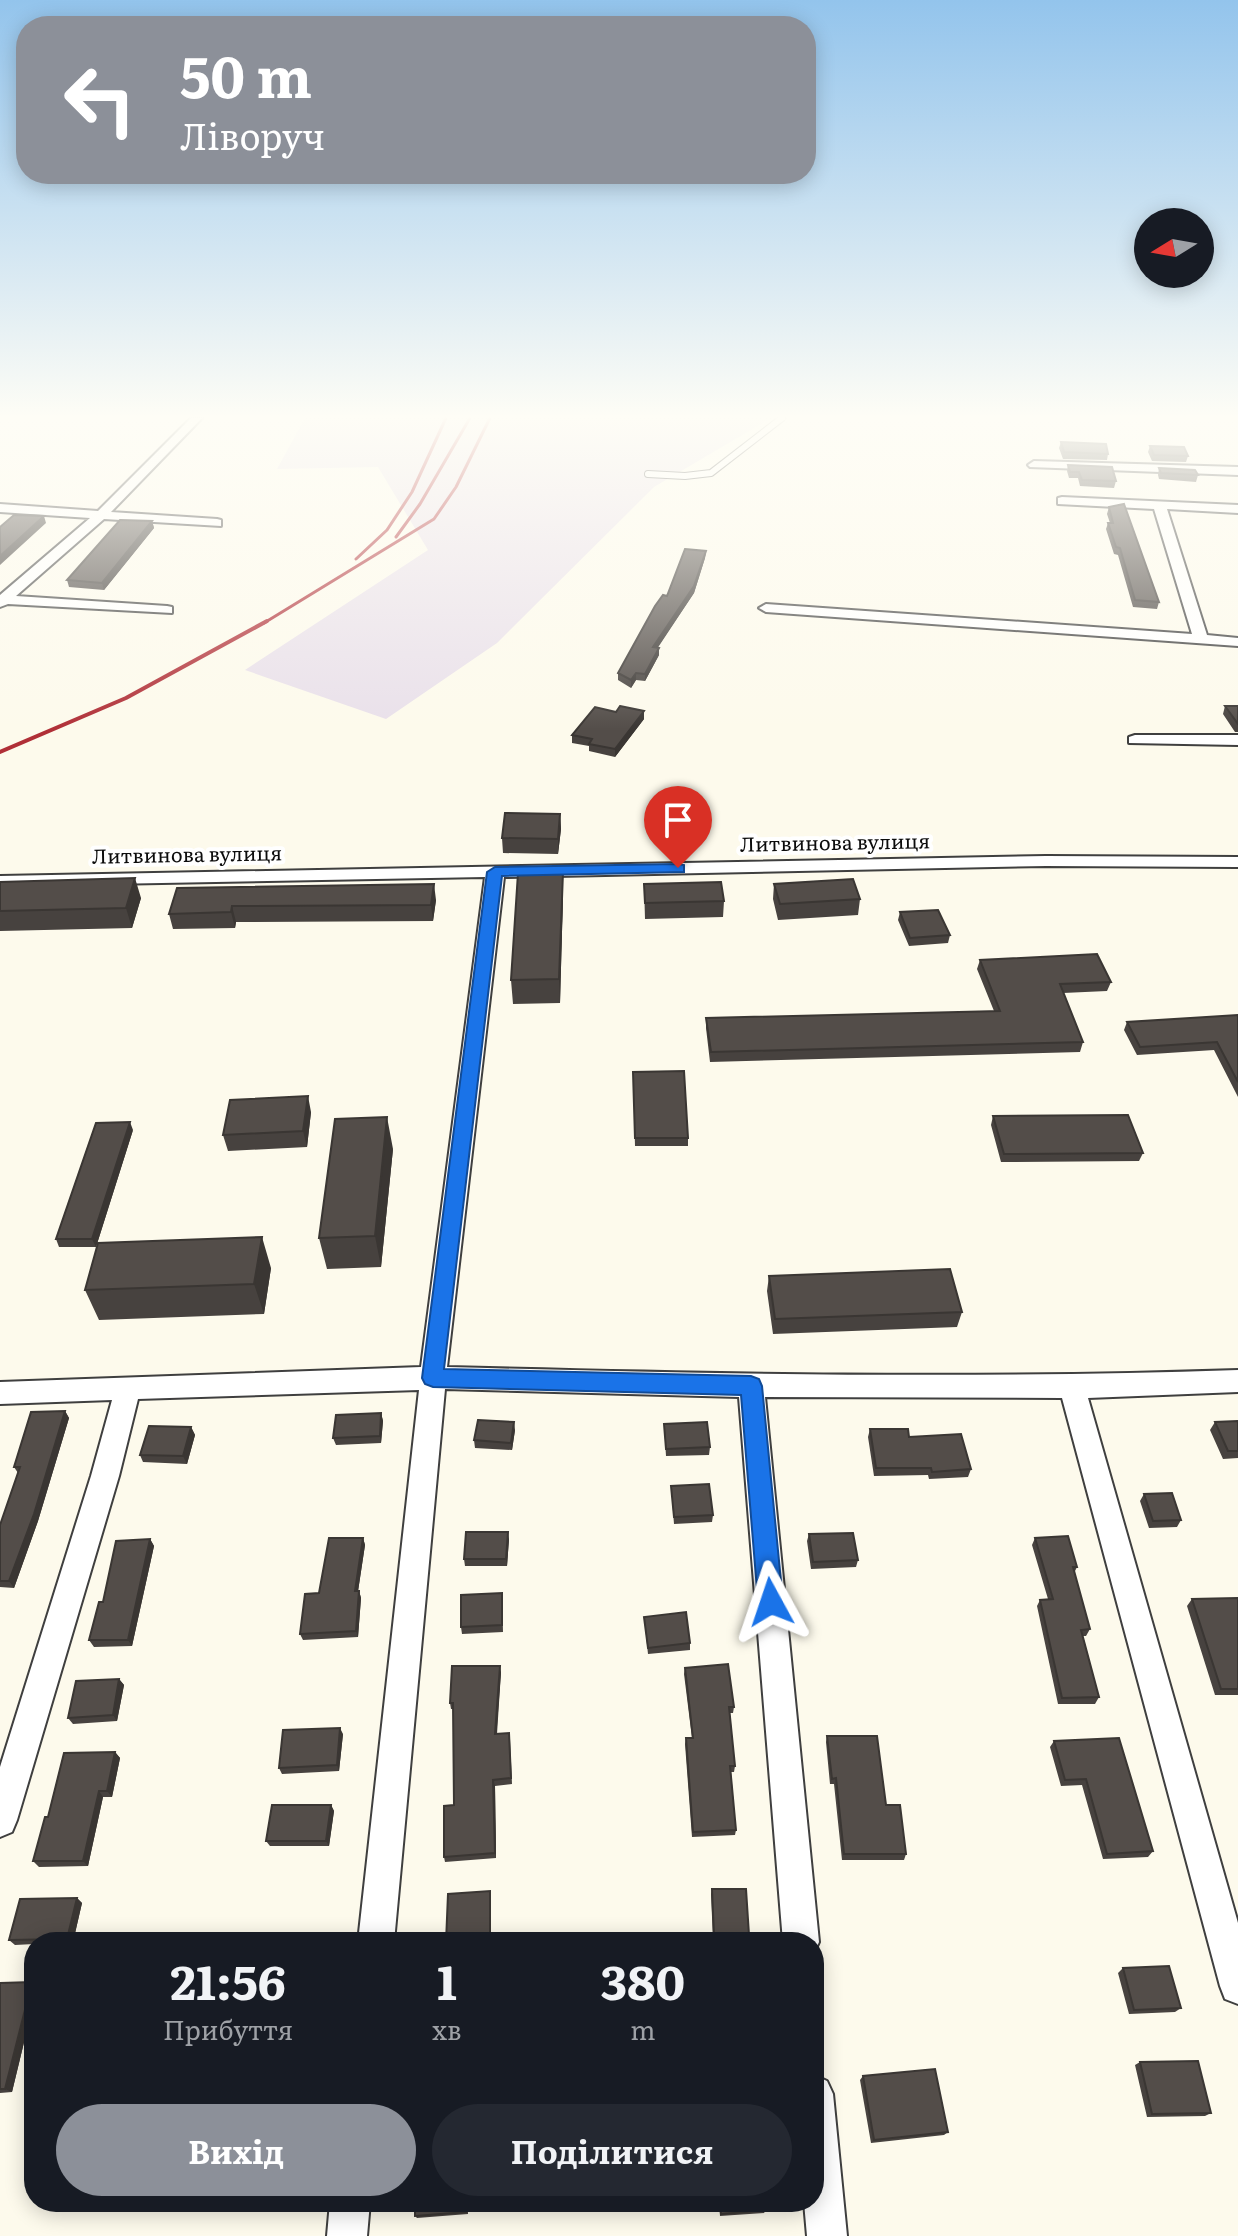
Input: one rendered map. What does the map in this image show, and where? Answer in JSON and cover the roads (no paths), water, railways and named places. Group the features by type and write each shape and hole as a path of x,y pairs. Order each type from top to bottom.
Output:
{"street":[{"path":"2,600 92,522"},
{"path":"209,522 217,523"},
{"path":"1164,522 1201,640"},
{"path":"2,600 167,610"},
{"path":"766,608 1238,642"},
{"path":"1135,740 1238,740"},
{"name":"Литвинова вулиця","path":"0,881 1046,861 1238,862"},
{"path":"377,1932 433,1378 495,872"},
{"path":"0,1393 433,1378 751,1386 1072,1387 1238,1381"},
{"path":"751,1386 800,1932"},
{"path":"1072,1387 1238,1986"},
{"path":"0,1820 105,1476 128,1388"},
{"path":"824,2203 827,2236"},
{"path":"347,2236 349,2212"}],"railway":[{"path":"356,559 392,522"},
{"path":"396,537 407,522"},
{"path":"264,623 429,522"},
{"path":"0,752 126,698 267,621"}]}
